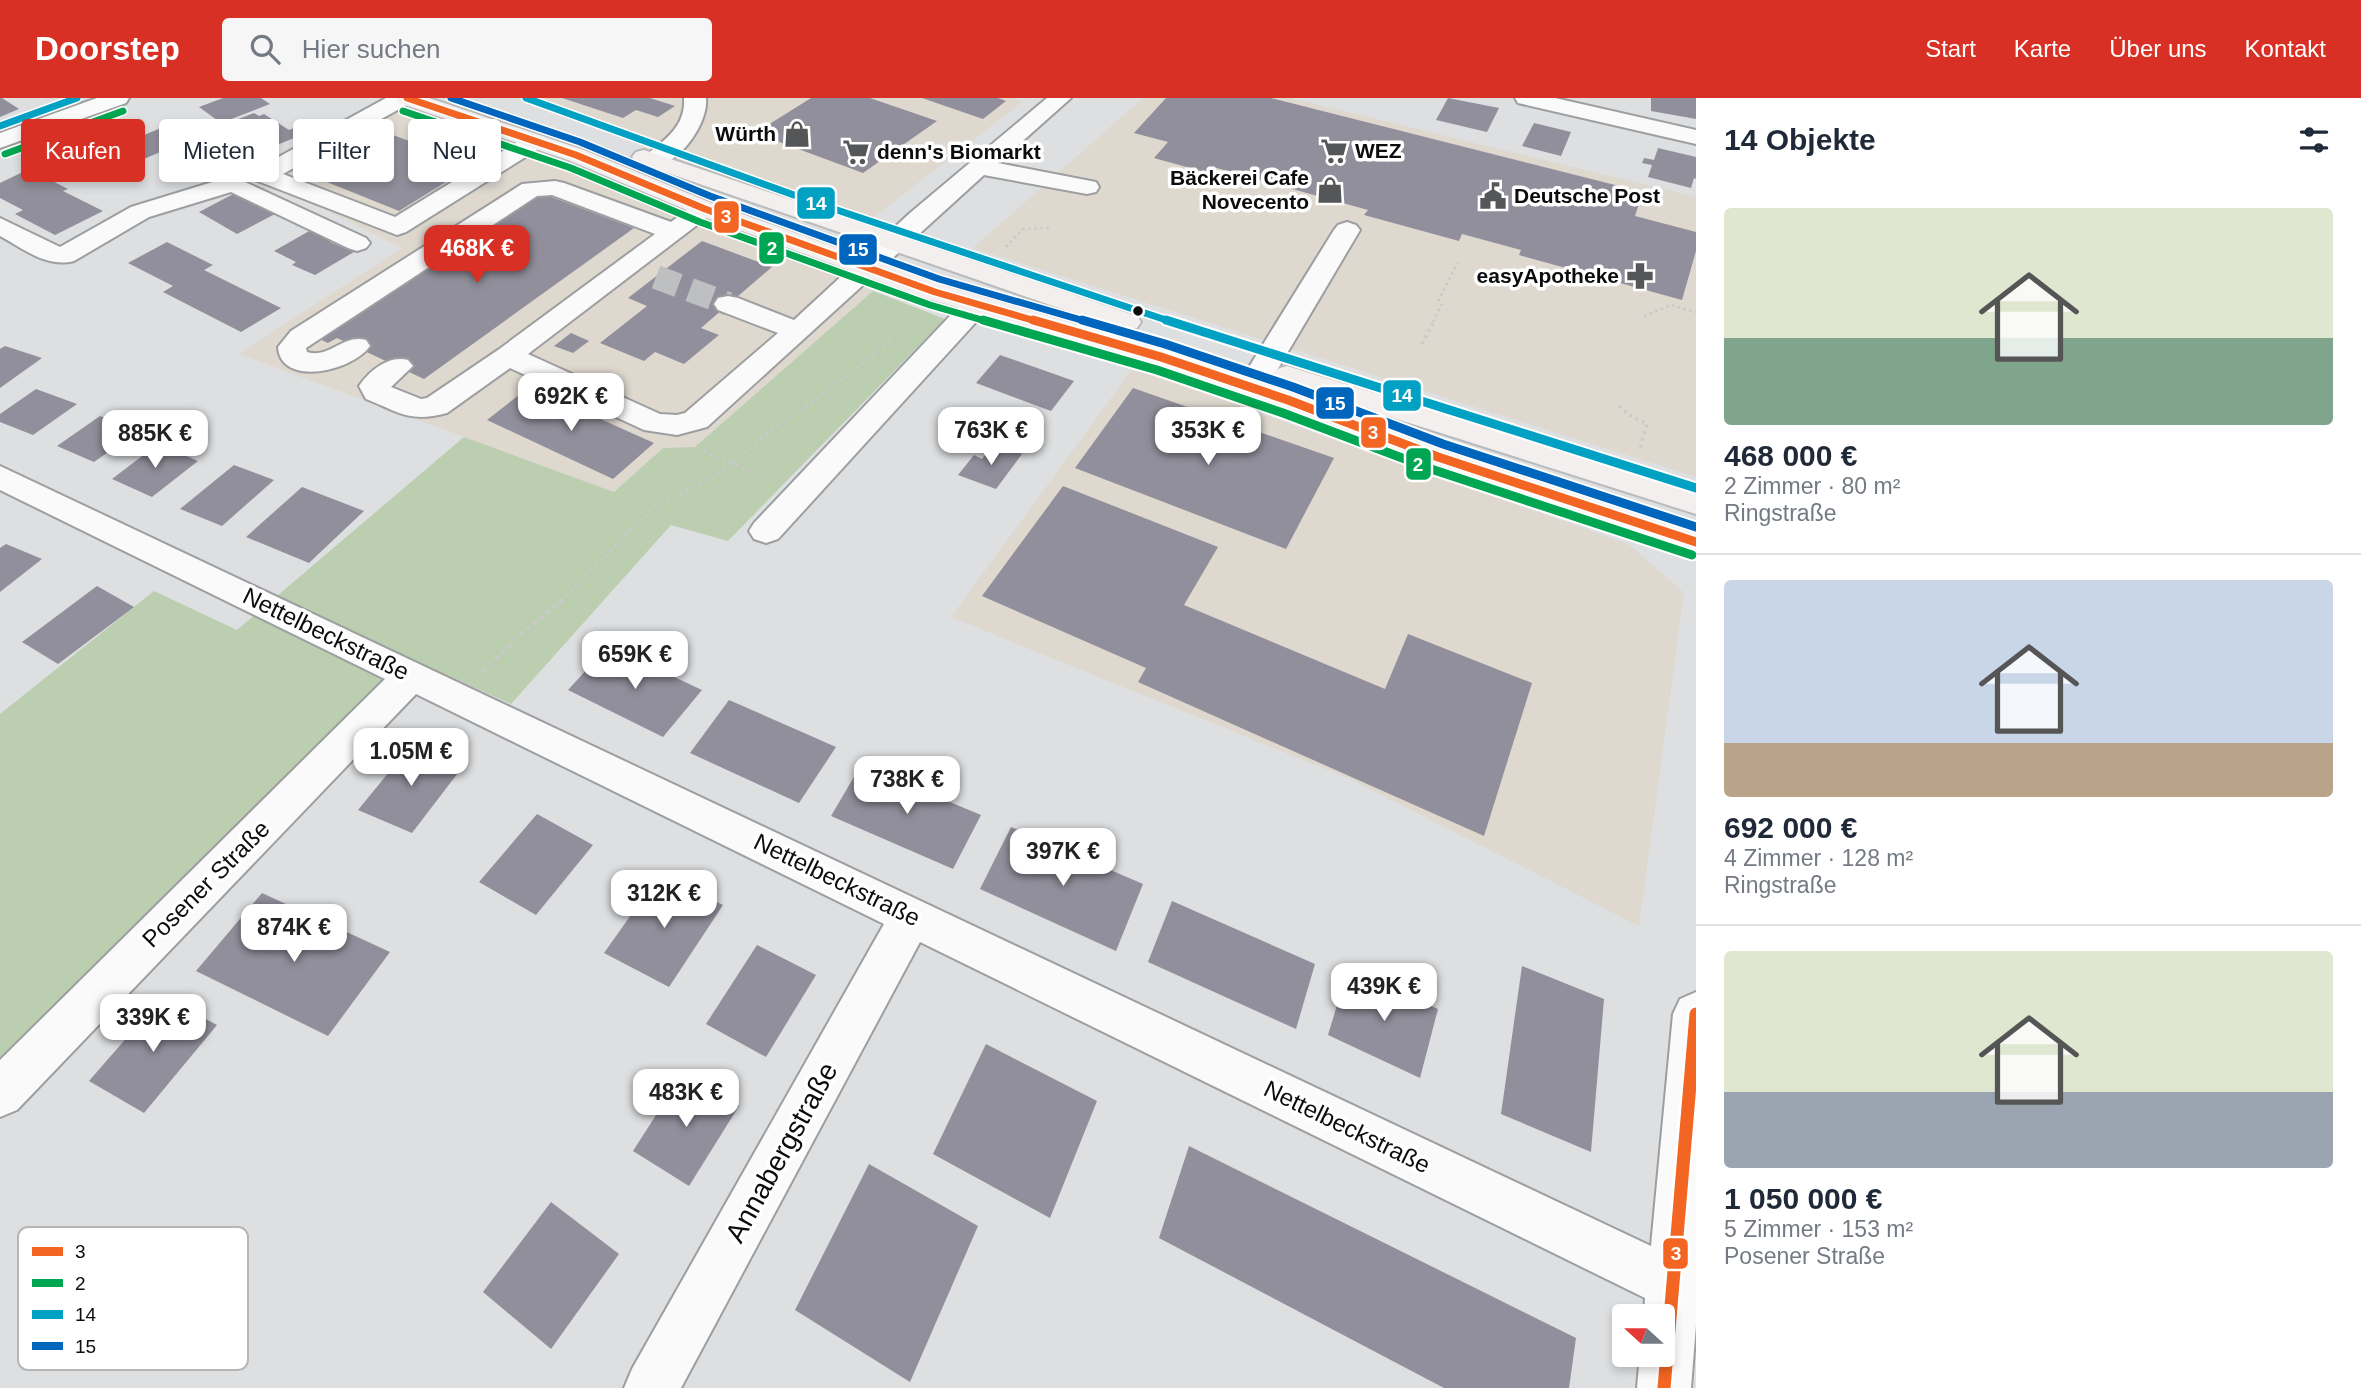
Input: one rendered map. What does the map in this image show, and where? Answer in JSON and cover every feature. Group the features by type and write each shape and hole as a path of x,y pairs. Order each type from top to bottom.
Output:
{"main road":[{"path":"407,98 604,166 705,209 864,268 976,305 1161,357 1288,400 1438,457 1696,542"},
{"path":"486,98 653,161 891,243 1264,367 1696,503"}],"street":[{"path":"0,141 118,98"},
{"path":"402,98 264,175 397,228 535,141"},
{"path":"653,161 678,141 688,127 697,111 695,98"},
{"path":"1526,98 1696,137"},
{"path":"508,356 655,423 677,425 696,420 891,243 982,167 1050,100"},
{"path":"982,167 1087,187"},
{"path":"0,226 54,255 65,254 140,212 182,201 222,184 232,183 357,243"},
{"path":"356,346 324,363 305,363 293,357 292,347 301,337 531,189 555,188 674,232"},
{"path":"398,366 378,381 374,386 376,392 418,409 428,409 508,356 705,209"},
{"path":"1264,367 1347,230"},
{"path":"629,266 656,277"},
{"path":"728,304 797,331"},
{"path":"766,531 976,305"},
{"name":"Nettelbeckstraße","path":"0,477 1673,1284"},
{"name":"Posener Straße","path":"0,1093 411,676"},
{"name":"Annabergstraße","path":"651,1388 911,916"},
{"path":"1664,1388 1696,1014"}],"path":[{"path":"981,273 1023,229 1049,228"},
{"path":"1437,301 1458,262"},
{"path":"456,697 520,635 569,595 653,508 719,474 774,428 820,397 915,320 935,292"},
{"path":"1422,344 1443,302"},
{"path":"1644,316 1671,306 1696,312"},
{"path":"1619,406 1633,418 1647,423 1631,484"},
{"path":"677,425 695,447 802,493"}],"shaded area":[{"path":"525,98 1014,98 1023,101 873,218"},
{"path":"1143,98 1290,98 1696,197 1696,477 973,248"},
{"path":"384,105 425,119 408,119 408,182 501,182 501,145 873,291 695,447 663,448 614,492 239,354 402,248 269,182 279,182 279,162 293,154 293,182 394,182 394,119 358,119"},
{"path":"1133,368 1630,545 1684,593 1639,926 1350,779 951,617"}],"green space":[{"path":"873,291 945,319 728,541 671,525 511,704 413,660 0,1077 0,714 154,591 237,630 464,437 614,492 663,448 695,447"}],"building":[{"path":"2,98 19,109 0,117"},
{"path":"223,98 261,98 270,104 231,119 216,119 199,107"},
{"path":"562,98 650,98 675,106 658,117 636,110 623,118"},
{"path":"811,98 870,98 937,121 863,173 755,133"},
{"path":"922,98 998,98 1006,101 983,119"},
{"path":"1166,98 1271,98 1643,192 1635,216 1696,232 1696,251 1682,300 1519,255 1521,250 1462,234 1459,241 1364,215 1368,210 1213,167 1208,173 1154,158 1168,142 1134,133"},
{"path":"1448,98 1499,108 1487,132 1436,120"},
{"path":"1651,98 1696,98 1696,119 1651,111"},
{"path":"254,113 259,116 264,114 272,119 238,119"},
{"path":"1534,123 1571,132 1561,156 1522,146"},
{"path":"279,124 289,130 293,128 293,138 279,144"},
{"path":"159,129 159,153 145,159 145,135"},
{"path":"394,135 408,140 408,182 446,182 399,211 327,182 394,182"},
{"path":"1658,148 1696,157 1696,179 1694,178 1691,188 1648,177 1652,165 1642,163 1644,158 1654,160"},
{"path":"21,173 21,182 54,182 68,189 63,191 103,211 55,235 15,214 23,210 0,198 0,183"},
{"path":"237,192 275,214 237,234 199,212"},
{"path":"541,193 634,228 424,379 337,338 328,343 315,337"},
{"path":"311,230 354,252 315,275 292,265 296,262 274,251"},
{"path":"702,241 772,267 701,328 719,335 684,364 655,352 644,361 600,343 647,306 628,298"},
{"path":"167,242 213,265 204,270 281,308 241,332 163,292 173,286 128,263"},
{"path":"571,333 589,341 573,353 554,346"},
{"path":"5,346 42,358 0,388 0,349"},
{"path":"1000,355 1074,381 1051,411 976,383"},
{"path":"529,387 654,443 613,479 487,420"},
{"path":"1133,388 1334,458 1286,549 1075,468"},
{"path":"36,389 77,404 33,435 0,422 0,414"},
{"path":"100,416 137,432 94,462 57,446"},
{"path":"158,444 198,461 152,497 112,479"},
{"path":"994,444 1022,454 996,489 958,475 974,455 982,459"},
{"path":"234,465 274,480 222,526 180,509"},
{"path":"1063,486 1218,547 1184,605 1385,689 1408,634 1532,683 1484,836 1138,682 1146,668 982,596"},
{"path":"302,487 364,511 309,563 246,537"},
{"path":"6,544 42,559 0,592 0,548"},
{"path":"97,586 134,607 58,664 22,642"},
{"path":"608,646 702,690 663,737 568,690"},
{"path":"729,700 836,747 799,803 690,753"},
{"path":"412,744 464,765 412,833 358,810"},
{"path":"861,765 981,815 953,869 831,816"},
{"path":"537,814 593,845 536,915 479,882"},
{"path":"1011,827 1143,884 1116,951 980,889"},
{"path":"660,874 723,905 669,987 604,953"},
{"path":"262,893 390,952 328,1036 196,971"},
{"path":"1172,901 1315,964 1296,1029 1148,962"},
{"path":"757,945 816,975 766,1057 706,1024"},
{"path":"1522,966 1604,999 1591,1152 1501,1114"},
{"path":"1348,969 1438,1009 1420,1078 1328,1035"},
{"path":"163,996 217,1025 144,1113 89,1081"},
{"path":"986,1044 1097,1101 1050,1218 933,1154"},
{"path":"683,1073 739,1106 689,1186 633,1151"},
{"path":"1189,1146 1576,1338 1569,1388 1444,1388 1159,1238"},
{"path":"869,1164 978,1226 910,1382 795,1310"},
{"path":"551,1202 619,1254 551,1349 483,1292"}],"tunnel":[{"path":"656,277 728,304"}],"transit line":[{"name":"14","path":"0,126 77,98"},
{"name":"3","path":"407,98 576,155 705,209 935,292 1161,357 1288,400 1438,457 1696,542"},
{"name":"15","path":"451,98 580,142 710,196 939,279 1165,344 1293,387 1443,444 1696,527"},
{"name":"14","path":"526,98 962,253 1696,488"},
{"name":"2","path":"5,154 123,111"},
{"name":"2","path":"403,111 571,168 700,222 930,305 1157,370 1283,413 1434,470 1692,555"},
{"name":"3","path":"1664,1388 1696,1014"}],"place":[{"name":"Würth","path":"797,134"},
{"name":"WEZ","path":"1334,151"},
{"name":"denn's Biomarkt","path":"856,152"},
{"name":"Bäckerei Cafe Novecento","path":"1330,190"},
{"name":"Deutsche Post","path":"1493,196"},
{"name":"easyApotheke","path":"1640,276"}]}
